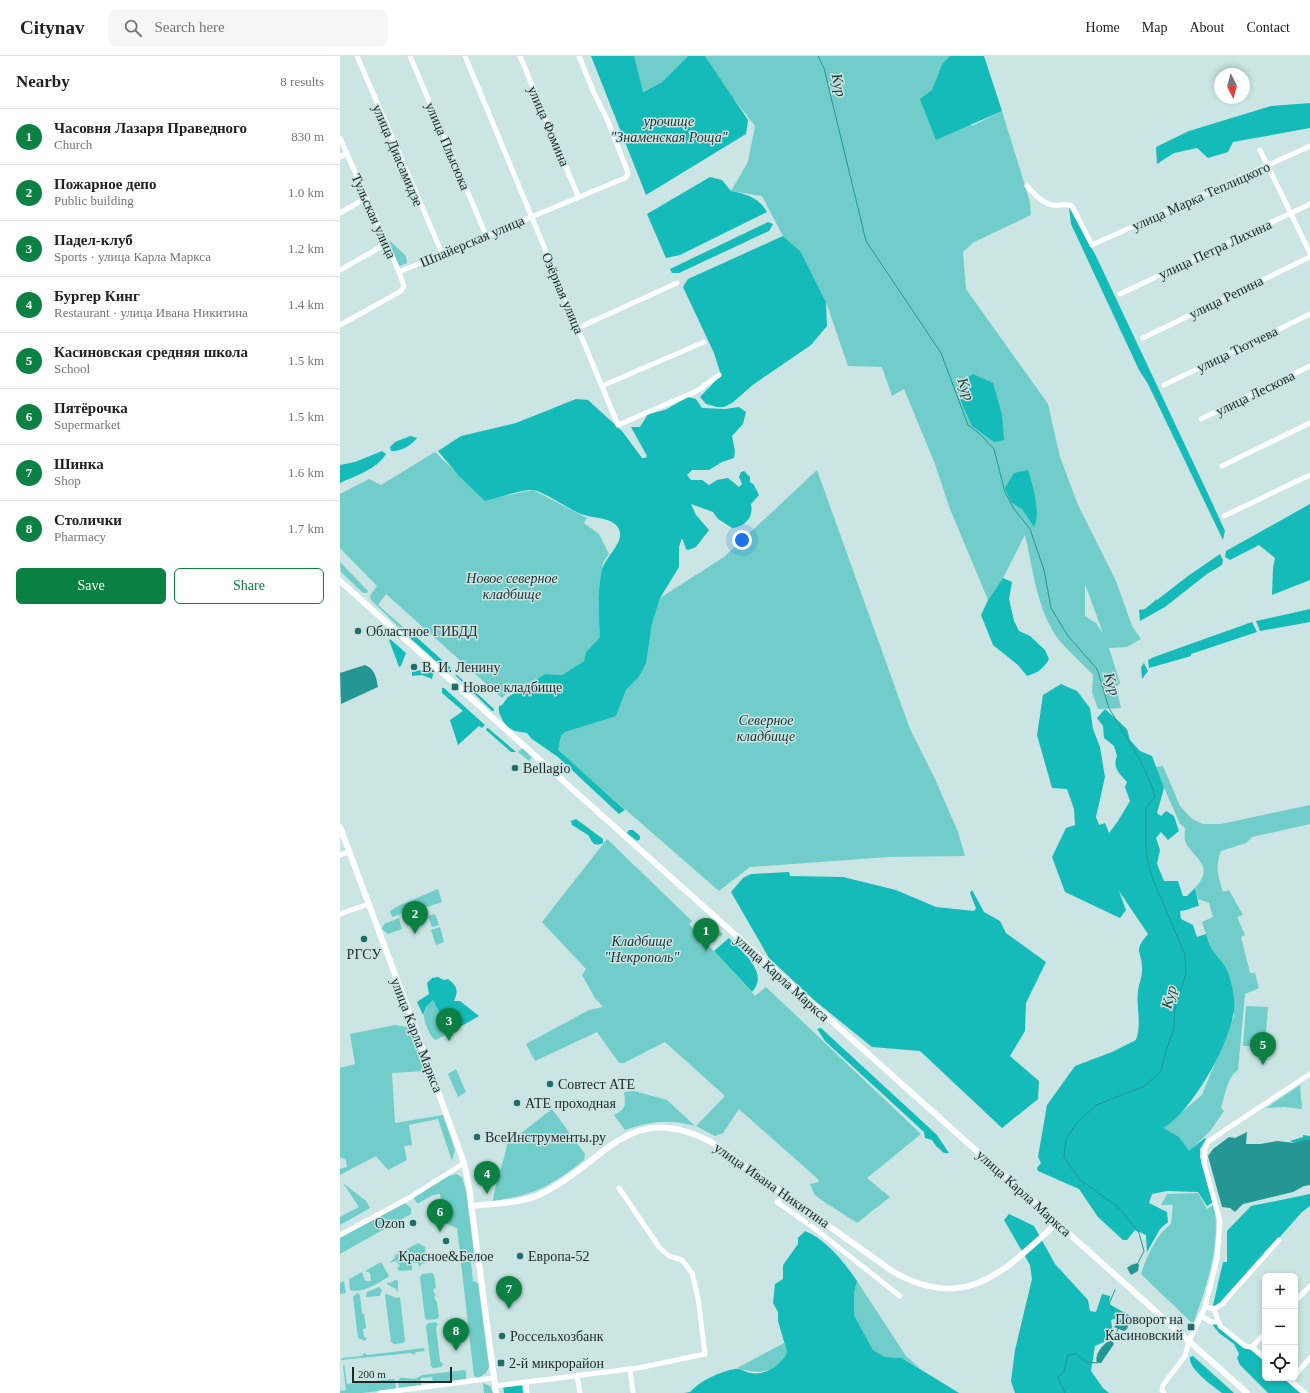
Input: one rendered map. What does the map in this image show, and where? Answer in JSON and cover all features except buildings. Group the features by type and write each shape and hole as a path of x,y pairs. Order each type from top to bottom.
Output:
{"main road":[{"name":"улица Карла Маркса","path":"340,581 1248,1393"},
{"name":"улица Карла Маркса","path":"340,828 464,1163 496,1393"},
{"name":"улица Ивана Никитина","path":"471,1206 519,1201 542,1194 565,1180 621,1138 636,1131 665,1127 695,1133 711,1142 892,1271 921,1284 940,1288 966,1287 1000,1272 1012,1264 1057,1223"}],"street":[{"name":"улица Диасамидзе","path":"357,56 442,253"},
{"name":"улица Плысюка","path":"410,56 486,235"},
{"name":"Озёрная улица","path":"465,56 530,216 618,425 697,391 719,375"},
{"name":"улица Фомина","path":"520,56 578,196"},
{"name":"Шпайерская улица","path":"399,272 578,196 625,178 628,174 608,119 594,93 579,56"},
{"name":"Тульская улица","path":"340,138 399,272"},
{"name":"улица Марка Теплицкого","path":"1027,186 1048,204 1054,205 1064,203 1072,206 1092,245 1310,146"},
{"path":"1260,150 1310,253"},
{"path":"340,157 347,153"},
{"path":"340,213 366,198"},
{"name":"улица Петра Лихина","path":"1120,294 1310,204"},
{"path":"340,270 386,244"},
{"name":"улица Репина","path":"1143,338 1310,256"},
{"path":"340,326 401,291 404,286 399,272"},
{"path":"578,328 677,284"},
{"name":"улица Тютчева","path":"1164,385 1310,314"},
{"path":"602,386 704,342"},
{"name":"улица Лескова","path":"1201,419 1310,366"},
{"path":"1222,466 1310,423"},
{"path":"1224,516 1310,475"},
{"path":"340,856 349,852"},
{"path":"340,914 369,904"},
{"path":"1164,1393 1162,1390 1163,1385 1185,1356 1189,1341 1202,1316 1217,1259 1220,1221 1203,1156 1208,1142 1310,1074"},
{"path":"340,1235 409,1198 464,1163"},
{"path":"495,1386 630,1369 705,1354 697,1292 692,1273 682,1260 669,1256 659,1247 619,1188"},
{"path":"784,1193 777,1202 814,1228 900,1296"},
{"path":"1205,1307 1214,1309 1222,1304 1279,1240"},
{"path":"1298,1298 1310,1286"},
{"path":"1214,1309 1217,1322 1245,1346 1252,1347 1262,1355"},
{"path":"1202,1316 1211,1322 1217,1322"},
{"path":"1252,1347 1262,1336"},
{"path":"1298,1372 1310,1358"},
{"path":"630,1369 633,1393"},
{"path":"577,1375 580,1393"},
{"path":"380,1393 494,1378"},
{"path":"1292,1381 1305,1393"},
{"path":"526,1382 527,1393"}],"green space":[{"name":"урочище \"Знаменская Роща\"","path":"591,56 634,56 643,92 662,82 688,56 705,56 748,120 746,134 646,195"},
{"path":"634,56 688,56 662,82 642,92"},
{"path":"705,56 950,56 942,64 932,90 972,126 1002,111 1030,202 1031,215 974,242 963,252 966,289 1048,404 1060,457 1078,505 1116,581 1132,626 1141,639 1127,647 1109,648 1120,683 1116,687 1121,708 1098,709 1092,692 1093,675 1059,640 1052,629 1041,603 1025,535 1003,578 988,600 950,509 935,464 904,389 892,396 882,367 848,366 826,302 801,252 783,236 762,196 731,191 748,162 755,126 731,95","holes":["1085,584 1103,633 1096,623 1085,616"]},
{"path":"950,56 984,56 1002,111 936,140 920,99 932,90 942,64"},
{"path":"1310,103 1310,128 1233,142 1228,152 1208,158 1197,148 1174,153 1157,164 1156,147 1189,131 1271,106"},
{"path":"710,177 722,180 731,191 752,197 764,207 767,212 680,255 666,258 647,214"},
{"path":"1069,207 1096,256 1209,496 1225,531 1223,540 1148,384 1139,370 1071,224"},
{"path":"768,222 773,224 769,231 679,273 672,273 670,269"},
{"path":"783,236 801,252 826,302 827,326 811,345 754,384 732,403 724,407 706,404 700,397 721,375 714,353 683,287 688,279"},
{"path":"389,240 406,256 407,263 400,266 397,264"},
{"path":"973,374 993,383 1002,415 1004,440 994,442 972,426 962,404 958,384"},
{"path":"688,397 696,399 702,408 725,409 739,407 746,412 743,424 732,436 735,451 734,458 722,462 709,470 692,470 687,475 691,480 702,480 709,485 717,480 728,478 739,487 742,484 739,477 741,472 744,471 750,477 750,482 754,485 759,495 751,504 752,509 748,520 737,527 732,528 718,519 713,512 691,504 696,515 709,530 696,547 688,550 686,549 682,538 679,547 679,567 660,598 652,624 646,664 638,678 626,690 616,716 565,732 561,736 558,750 625,810 619,814 558,757 532,739 527,733 515,731 508,727 499,713 499,706 502,705 508,697 545,674 562,675 584,661 586,652 600,637 599,601 601,574 605,563 619,541 620,532 618,527 614,523 604,519 581,514 537,491 532,490 508,494 485,501 459,476 438,451 461,436 516,423 576,399 588,400 622,431 642,458 645,458 647,456 631,427 640,427 648,414 665,410"},
{"path":"410,436 417,438 406,448 391,451 390,447 395,442"},
{"path":"382,451 386,454 377,464 365,472 340,483 340,465 355,462"},
{"name":"Новое северное кладбище","path":"435,452 485,500 533,490 587,518 584,523 599,534 609,554 603,563 600,637 586,652 584,661 562,675 545,674 511,693 506,694 502,698 386,594 378,605 411,634 409,637 371,600 370,596 377,586 340,548 340,494 369,479 381,485"},
{"name":"Северное кладбище","path":"817,470 910,729 936,781 958,832 965,856 888,857 750,867 719,891 557,750 561,736 565,732 616,715 626,690 638,678 646,664 652,624 660,598 724,557"},
{"path":"1028,470 1034,491 1037,515 1034,527 1022,509 1011,502 1005,488 1014,473"},
{"path":"1310,504 1310,580 1272,595 1275,558 1259,545 1230,560 1225,557 1226,551"},
{"path":"1220,554 1223,560 1222,565 1207,574 1165,607 1140,621 1139,610 1145,609"},
{"path":"340,562 368,591 367,593 363,593 341,572"},
{"path":"1003,578 1012,582 1009,599 1014,621 1019,631 1030,636 1045,650 1049,659 1040,670 1027,676 1018,665 993,645 981,615 988,600"},
{"path":"1310,609 1310,622 1260,631 1256,621"},
{"path":"1252,622 1257,632 1191,654 1191,656 1149,668 1148,660 1154,657"},
{"path":"412,633 451,668 447,671 439,661 437,662 409,637"},
{"path":"390,639 406,653 401,666 399,667 389,640"},
{"path":"1144,663 1148,671 1142,679 1141,667"},
{"path":"427,669 434,671 432,679 422,675 412,676 412,672"},
{"path":"455,675 457,675 494,709 494,711 492,711"},
{"path":"1061,684 1077,691 1090,708 1093,729 1100,747 1105,777 1096,817 1099,825 1105,823 1109,833 1130,801 1125,787 1127,782 1119,773 1115,764 1117,756 1114,746 1104,738 1103,726 1097,718 1105,709 1127,729 1130,740 1140,751 1152,756 1164,788 1157,813 1161,816 1166,811 1174,816 1179,831 1168,840 1161,832 1156,838 1160,850 1157,864 1164,881 1178,881 1183,896 1187,896 1195,888 1199,906 1180,911 1181,919 1193,925 1197,937 1206,934 1212,949 1226,968 1234,994 1234,1012 1229,1030 1211,1070 1200,1089 1187,1106 1175,1119 1163,1128 1179,1137 1189,1151 1205,1138 1206,1139 1200,1149 1200,1157 1213,1202 1207,1206 1198,1192 1167,1191 1152,1194 1149,1203 1167,1212 1168,1222 1160,1229 1147,1252 1146,1235 1135,1230 1127,1240 1123,1240 1098,1217 1079,1189 1038,1171 1037,1168 1041,1163 1038,1157 1047,1105 1075,1066 1112,1052 1136,1040 1139,1028 1138,991 1142,970 1139,947 1148,934 1119,891 1126,910 1120,918 1065,892 1052,857 1066,828 1075,825 1074,809 1067,789 1052,788 1037,735 1043,695"},
{"path":"442,688 444,688 485,725 482,728 479,726 458,745 450,720 463,711 442,693"},
{"path":"487,728 516,752 511,752 486,730"},
{"path":"523,748 532,757 529,761 518,752"},
{"path":"1163,766 1180,806 1192,819 1203,824 1221,824 1310,805 1310,824 1252,837 1246,843 1221,851 1219,857 1218,872 1221,886 1223,892 1229,890 1243,915 1237,917 1245,935 1241,937 1250,973 1255,973 1259,988 1245,994 1238,1070 1231,1077 1227,1087 1221,1108 1224,1111 1211,1130 1193,1148 1195,1170 1156,1134 1202,1095 1234,1016 1226,968 1211,950 1202,922 1213,917 1209,903 1198,899 1195,888 1204,874 1203,868 1185,841 1185,828 1180,824 1155,767"},
{"path":"576,819 603,839 603,843 597,845 594,844 588,835 572,825 571,821"},
{"path":"629,830 633,830 640,836 640,839 637,841 627,833"},
{"name":"Кладбище \"Некрополь\"","path":"607,839 692,921 689,924 755,996 766,987 921,1134 867,1178 890,1197 857,1223 814,1194 810,1184 819,1182 818,1179 739,1109 723,1133 715,1136 696,1126 725,1096 665,1042 624,1063 619,1063 597,1032 535,1061 526,1044 589,1010 603,1007 595,998 582,975 586,969 542,922"},
{"path":"789,872 790,876 843,877 896,890 936,907 974,911 976,908 970,893 972,890 984,912 1000,921 1006,933 1046,962 1026,1003 1025,1031 1010,1056 1039,1081 1038,1099 1002,1128 920,1051 872,1047 814,1000 769,958 731,892 743,878 751,874"},
{"path":"438,889 442,902 418,910 416,905 403,910 401,914 392,917 390,911 396,907"},
{"path":"435,914 439,925 432,927 428,916"},
{"path":"399,918 402,929 388,934 382,929 384,924"},
{"path":"710,921 723,934 720,937 711,928 703,934 701,932 709,926 707,923"},
{"path":"440,927 444,942 436,945 431,930"},
{"path":"729,938 747,956 756,970 758,978 757,985 752,992 714,951"},
{"path":"438,977 444,980 448,979 455,986 457,991 454,1001 460,1001 479,1016 451,1032 447,1026 449,1020 441,1015 433,1000 426,1007 423,1015 417,1002 429,994 427,983 432,978"},
{"path":"433,1000 449,1020 447,1026 451,1032 436,1040 429,1032 424,1017 426,1008"},
{"path":"1246,1006 1268,1007 1265,1047 1243,1046"},
{"path":"395,1025 407,1027 413,1036 424,1071 392,1073 395,1123 443,1115 455,1150 452,1161 438,1119 409,1125 412,1145 404,1146 407,1160 388,1170 376,1156 340,1175 340,1169 347,1167 346,1160 340,1157 340,1068 355,1064 350,1034"},
{"path":"821,1028 937,1135 949,1153 944,1153 932,1140 925,1138 924,1132 825,1041 817,1029"},
{"path":"456,1069 466,1092 458,1097 448,1074"},
{"path":"1300,1085 1302,1109 1284,1107 1266,1108"},
{"path":"634,1091 667,1100 695,1126 676,1122 660,1122 625,1130 614,1115 623,1109 625,1100 624,1092"},
{"path":"552,1109 585,1154 584,1160 562,1177 542,1188 520,1196 493,1201 507,1144"},
{"path":"1303,1135 1310,1136 1310,1140 1303,1140 1294,1143 1290,1141 1303,1137"},
{"path":"456,1174 462,1177 466,1191 475,1262 471,1263 473,1281 478,1283 489,1367 486,1373 478,1378 474,1376 457,1228 444,1223 440,1194 433,1195 419,1203 417,1203 414,1199 415,1196 449,1176"},
{"path":"343,1183 366,1201 370,1208 340,1225 340,1217 359,1207"},
{"path":"1198,1193 1207,1209 1214,1204 1216,1235 1208,1280 1193,1324 1141,1274 1156,1240 1171,1224 1173,1205 1161,1205 1167,1194"},
{"path":"1310,1194 1310,1206 1302,1212 1216,1309 1213,1305 1223,1262 1227,1262 1227,1231 1251,1206"},
{"path":"405,1203 411,1208 411,1214 340,1254 340,1237"},
{"path":"1009,1214 1034,1226 1055,1264 1088,1300 1090,1311 1096,1312 1102,1294 1110,1296 1109,1304 1136,1319 1133,1324 1121,1316 1111,1320 1113,1334 1104,1342 1095,1346 1091,1371 1103,1388 1109,1393 1015,1393 1011,1381 1015,1350 1032,1279 1030,1265 1004,1220"},
{"path":"805,1231 821,1240 828,1246 841,1259 857,1281 854,1293 854,1315 873,1350 885,1357 902,1358 959,1393 684,1393 690,1392 699,1384 711,1377 729,1370 739,1369 750,1373 761,1373 767,1371 777,1365 785,1357 787,1352 778,1321 778,1312 773,1303 775,1284 783,1279 783,1265 798,1244 798,1238"},
{"path":"418,1243 425,1247 426,1265 425,1263 419,1266 418,1263 412,1263 412,1270 399,1271 397,1268 400,1266 396,1261 389,1263 395,1258 394,1256"},
{"path":"381,1262 389,1276 388,1277 375,1285 364,1289 354,1291 350,1290 349,1279 362,1272 365,1281 371,1281 370,1273 365,1271"},
{"path":"432,1273 434,1275 436,1287 433,1290 436,1294 434,1298 437,1302 439,1317 437,1319 427,1320 425,1318 420,1277 422,1274"},
{"path":"395,1280 398,1281 398,1293 396,1289 387,1284 388,1282 390,1283"},
{"path":"344,1281 346,1293 340,1294 340,1283"},
{"path":"857,1281 906,1356 920,1368 902,1358 885,1357 873,1350 854,1315 854,1293"},
{"path":"379,1287 382,1290 380,1296 366,1297 367,1292"},
{"path":"357,1293 360,1295 362,1313 364,1314 366,1328 363,1329 364,1337 367,1338 365,1341 358,1338 353,1297"},
{"path":"387,1294 397,1298 400,1297 405,1341 403,1343 394,1344 391,1342 385,1295"},
{"path":"436,1322 438,1325 436,1327 440,1361 443,1364 441,1367 433,1368 431,1366 426,1326 428,1323"},
{"path":"1217,1323 1245,1348 1251,1350 1262,1359 1262,1381 1286,1381 1300,1393 1268,1393 1240,1365 1237,1358 1239,1354 1234,1344 1219,1333 1212,1324"},
{"path":"784,1343 787,1352 778,1365 772,1369 752,1372 737,1368"},
{"path":"424,1348 425,1351 416,1352 414,1355 411,1353 341,1360 342,1358 362,1356 364,1353 368,1355"},
{"path":"1193,1356 1234,1393 1222,1393 1207,1382 1190,1362 1190,1357"},
{"path":"344,1364 347,1384 394,1379 396,1389 362,1393 340,1393 340,1391 346,1390"},
{"path":"466,1371 466,1379 433,1384 432,1377 421,1378 421,1385 399,1388 398,1381 400,1378 413,1379 422,1375"},
{"path":"483,1383 490,1386 493,1393 484,1393"},
{"path":"522,1384 523,1393 504,1393 503,1386"}],"shaded area":[{"path":"365,665 373,671 378,687 341,704 340,673"},
{"path":"1247,1132 1246,1144 1260,1144 1278,1141 1294,1143 1303,1140 1310,1140 1310,1185 1304,1186 1293,1192 1243,1204 1235,1212 1230,1208 1222,1207 1208,1156 1213,1149 1229,1137 1235,1138"},
{"path":"1138,1263 1138,1271 1131,1275 1127,1268"},
{"path":"1119,1320 1128,1326 1124,1331 1114,1327"},
{"path":"1109,1341 1112,1341 1114,1344 1101,1363 1097,1363 1096,1360 1099,1350"}],"waterway":[{"name":"Кур","path":"818,56 824,68 866,241 941,353 968,425 981,435 994,449 1005,492 1014,509 1030,529 1044,570 1051,608 1068,636 1097,669 1109,708 1140,760 1152,786 1155,797 1146,808 1146,853 1152,877 1185,955 1186,973 1175,1007 1174,1029 1161,1071 1145,1086 1096,1105 1076,1124 1066,1139 1064,1157 1079,1179 1119,1208 1139,1233 1144,1251 1138,1263"},
{"path":"1115,1290 1109,1304 1121,1321"},
{"name":"Кур","path":"1112,1341 1118,1328"},
{"name":"Кур","path":"1065,1393 1058,1378 1064,1371 1068,1355 1076,1354 1086,1362 1097,1363"}],"place":[{"name":"Областное ГИБДД","path":"358,631"},
{"name":"В. И. Ленину","path":"414,667"},
{"name":"Новое кладбище","path":"455,687"},
{"name":"Bellagio","path":"515,768"},
{"name":"Пожарное депо","path":"415,934"},
{"name":"РГСУ","path":"364,939"},
{"name":"Часовня Лазаря Праведного","path":"706,951"},
{"name":"Падел-клуб","path":"449,1041"},
{"name":"Касиновская средняя школа","path":"1263,1065"},
{"name":"Совтест АТЕ","path":"550,1084"},
{"name":"АТЕ проходная","path":"517,1103"},
{"name":"ВсеИнструменты.ру","path":"477,1137"},
{"name":"Бургер Кинг","path":"487,1194"},
{"name":"Ozon","path":"413,1223"},
{"name":"Пятёрочка","path":"440,1232"},
{"name":"Красное&Белое","path":"446,1241"},
{"name":"Европа-52","path":"520,1256"},
{"name":"Шинка","path":"509,1309"},
{"name":"Поворот на Касиновский","path":"1191,1327"},
{"name":"Россельхозбанк","path":"502,1336"},
{"name":"Столички","path":"456,1351"},
{"name":"2-й микрорайон","path":"501,1363"}]}
